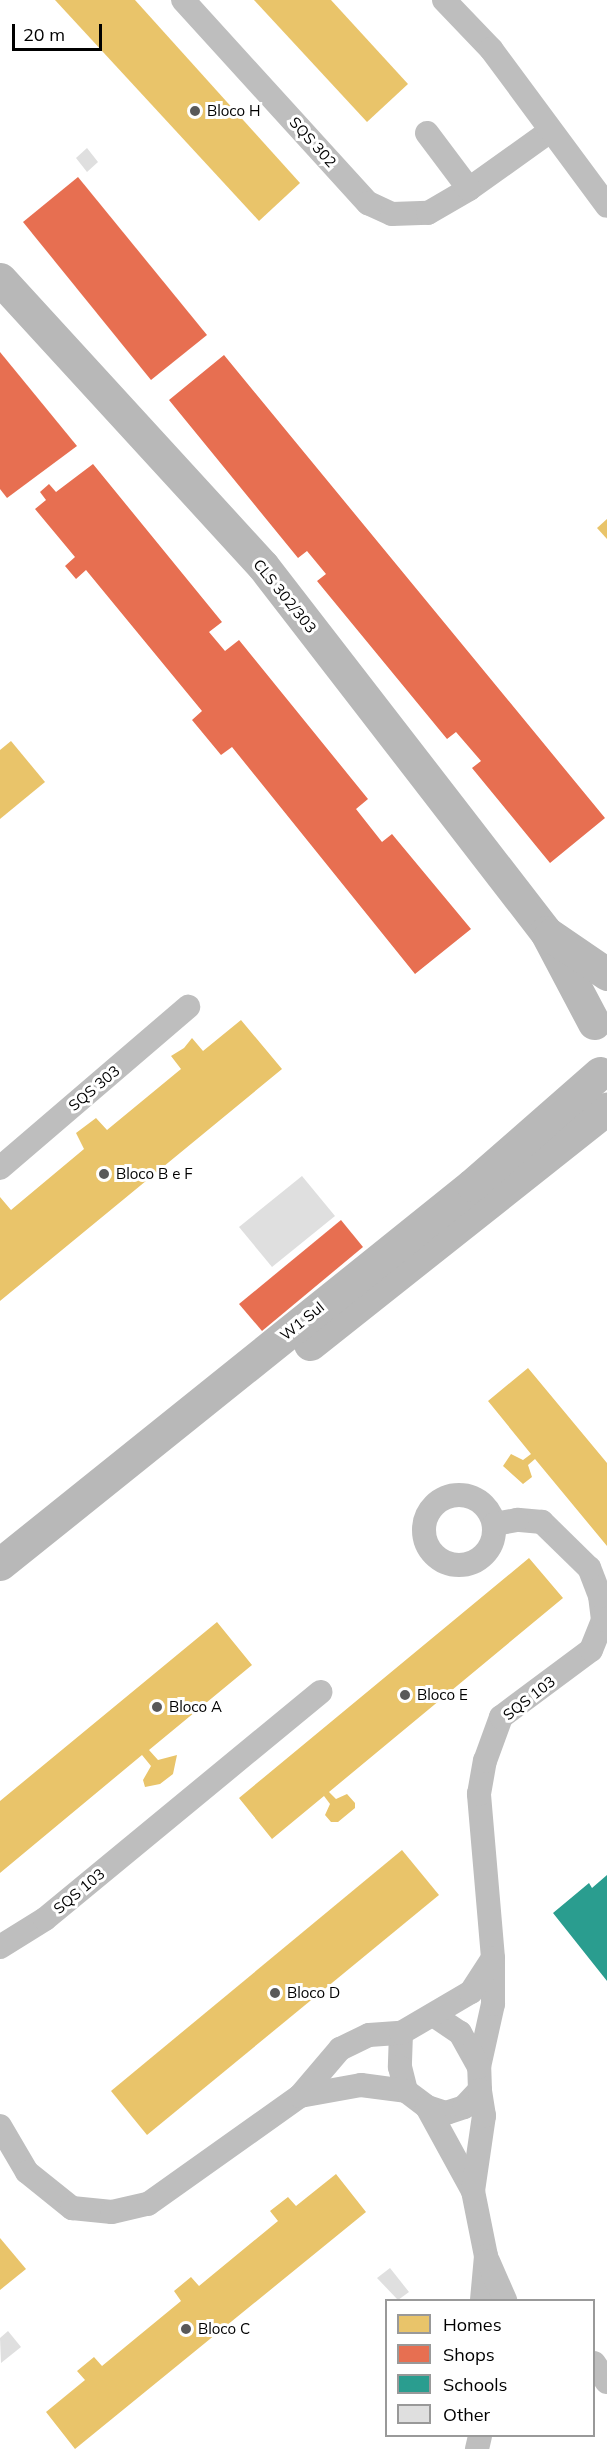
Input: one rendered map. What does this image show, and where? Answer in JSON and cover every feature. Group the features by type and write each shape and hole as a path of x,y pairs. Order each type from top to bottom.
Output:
{"street":[{"name":"SQS 302","path":"183,0 368,203 392,214 428,213 469,189 549,132"},
{"path":"444,0 491,50 549,132 607,206"},
{"path":"427,133 469,189"},
{"name":"CLS 302/303","path":"0,279 263,566 546,932 600,1014"},
{"name":"CLS 302/303","path":"546,932 607,974"},
{"name":"SQS 303","path":"0,1168 188,1007"},
{"path":"600,1014 590,1040 592,1057 604,1076"},
{"name":"W1 Sul","path":"0,1564 472,1185 604,1076"},
{"name":"W1 Sul","path":"0,1589 607,1109"},
{"name":"SQS 103","path":"473,2191 484,2116 480,2079 493,2004 493,1958 479,1794 485,1761 501,1717 591,1650 603,1620 600,1596 589,1568 542,1522 517,1520 494,1524"},
{"name":"SQS 103","path":"0,1947 45,1919 320,1692"},
{"name":"SQS 103","path":"0,2126 27,2172 72,2208 112,2212 148,2204 300,2096 340,2049 369,2036 401,2033 471,1992 493,1958"},
{"name":"SQS 103","path":"433,2015 460,2033 480,2079"},
{"path":"401,2033 400,2067 406,2091"},
{"path":"427,2107 446,2113 464,2107 480,2079"},
{"name":"SQS 103","path":"300,2096 361,2085 406,2091 427,2107 473,2191 486,2256 504,2299"},
{"name":"SQS 103","path":"482,2299 486,2256"}],"building: Homes":[{"name":"Bloco H","path":"55,0 135,0 300,183 259,221"},
{"path":"254,0 331,0 408,84 367,122"},
{"path":"607,519 607,539 597,528"},
{"path":"11,741 45,782 0,819 0,750"},
{"name":"Bloco B e F","path":"241,1020 282,1069 0,1301 0,1197 11,1210 84,1149 76,1133 96,1118 107,1130 181,1069 171,1056 184,1048 192,1038 203,1051"},
{"path":"528,1368 607,1463 607,1546 535,1459 528,1465 532,1477 523,1484 503,1466 511,1454 523,1460 531,1454 488,1401"},
{"name":"Bloco E","path":"529,1558 563,1598 329,1792 336,1799 347,1794 355,1803 355,1808 338,1822 331,1822 325,1815 330,1804 324,1796 272,1839 239,1798"},
{"name":"Bloco A","path":"217,1622 252,1665 149,1750 158,1760 177,1755 173,1774 160,1784 145,1787 143,1780 151,1766 142,1755 0,1873 0,1801"},
{"name":"Bloco D","path":"402,1850 439,1895 147,2135 111,2091"},
{"name":"Bloco C","path":"336,2174 366,2212 75,2449 46,2412 85,2380 77,2371 94,2357 102,2366 181,2301 174,2291 191,2277 199,2286 278,2221 270,2211 288,2197 296,2206"},
{"path":"0,2238 26,2269 0,2290"}],"building: Shops":[{"path":"78,177 207,335 151,380 23,222"},
{"path":"0,352 77,446 7,498 0,489"},
{"path":"224,355 605,818 550,863 472,768 481,761 456,732 447,739 317,581 326,574 307,551 298,558 169,400"},
{"path":"93,464 222,622 209,632 225,651 239,640 368,799 356,809 382,842 392,834 471,929 415,974 232,747 221,755 192,720 202,711 86,570 76,579 65,566 75,557 35,509 46,500 40,492 49,484 56,492"},
{"path":"341,1220 363,1247 262,1331 239,1304"}],"building: Schools":[{"path":"607,1875 607,1981 553,1913 589,1883 592,1888"}],"building: Other":[{"path":"87,148 98,162 87,172 76,158"},
{"path":"302,1176 335,1216 272,1267 239,1227"},
{"path":"390,2268 409,2292 397,2299 377,2278"},
{"path":"8,2331 21,2347 1,2363 0,2338"}],"place":[{"name":"Bloco H","path":"195,111"},
{"name":"Bloco B e F","path":"104,1174"},
{"name":"Bloco E","path":"405,1695"},
{"name":"Bloco A","path":"157,1707"},
{"name":"Bloco D","path":"275,1993"},
{"name":"Bloco C","path":"186,2329"}]}
